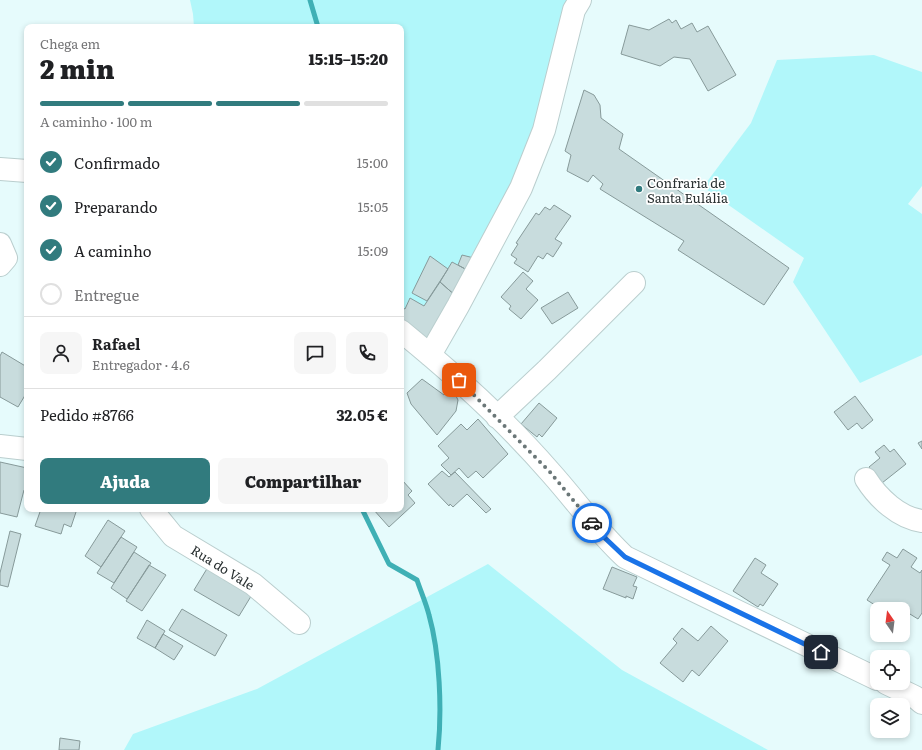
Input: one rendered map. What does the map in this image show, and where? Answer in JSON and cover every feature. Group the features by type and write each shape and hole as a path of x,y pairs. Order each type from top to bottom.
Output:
{"street":[{"path":"430,355 522,188 544,130 574,10 580,0"},
{"path":"0,169 24,171"},
{"path":"0,244 6,258 0,265"},
{"path":"497,417 547,370 634,283"},
{"path":"404,333 468,389 497,417 550,472 606,539 625,557 870,676"},
{"path":"0,446 24,449"},
{"path":"866,479 884,502 914,520 922,521"},
{"name":"Rua do Vale","path":"158,512 173,536 253,584 299,623"},
{"path":"904,690 920,696"}],"shaded area":[{"path":"190,0 580,0 552,100 458,306 404,330 404,24 194,24"},
{"path":"874,55 922,72 922,186 908,204 922,214 922,355 860,383 793,282 804,258 703,187 751,123 777,60"},
{"path":"488,564 622,670 768,750 124,750 133,734 257,689"}],"building":[{"path":"669,19 672,23 676,20 681,29 692,23 697,32 708,26 736,75 708,91 690,59 674,57 660,66 621,54 629,25 649,30"},
{"path":"584,90 594,95 600,105 601,118 623,134 619,149 789,268 764,305 678,250 684,241 600,189 603,184 593,175 588,182 567,171 571,155 565,151"},
{"path":"554,205 571,216 555,239 562,243 553,257 547,253 543,259 538,256 528,272 514,263 517,259 511,255 518,244 516,243 536,213 539,215 545,207 550,210"},
{"path":"462,255 474,258 469,271 458,265"},
{"path":"430,256 448,269 427,301 412,293"},
{"path":"452,262 469,271 457,297 440,282"},
{"path":"523,272 533,281 526,289 538,300 521,319 509,309 511,306 501,297"},
{"path":"440,282 457,297 430,341 404,325 404,308 410,298 424,306"},
{"path":"568,292 578,308 552,324 541,308"},
{"path":"2,352 24,365 24,397 18,407 0,397 0,356"},
{"path":"422,379 444,395 447,390 455,394 458,400 456,411 437,435 411,404 407,393"},
{"path":"855,396 873,420 862,429 857,423 848,430 834,412"},
{"path":"539,403 557,418 542,437 539,434 537,437 521,424"},
{"path":"478,419 508,454 483,478 476,471 468,478 459,468 451,475 441,465 449,458 438,446 461,424 467,430"},
{"path":"922,441 922,449 918,443"},
{"path":"884,445 890,452 894,449 906,464 882,483 869,467 880,458 875,452"},
{"path":"0,462 24,467 24,490 17,517 0,513"},
{"path":"442,471 449,477 455,472 491,509 486,513 467,494 453,507 450,504 449,506 428,484"},
{"path":"404,482 412,491 408,495 415,503 389,527 376,512 404,512"},
{"path":"40,512 76,512 71,527 64,524 61,534 35,526"},
{"path":"108,520 125,531 101,567 85,556"},
{"path":"10,531 21,534 8,587 0,585 0,573"},
{"path":"121,537 137,547 114,583 97,573"},
{"path":"903,549 917,558 911,567 920,573 922,570 922,613 918,619 910,614 910,602 870,602 867,600 890,565 882,560 887,552 897,558"},
{"path":"134,552 151,563 127,599 111,588"},
{"path":"755,558 766,565 761,573 778,584 763,606 760,604 758,607 733,591"},
{"path":"149,565 166,575 142,611 126,601"},
{"path":"208,567 253,593 239,616 194,590"},
{"path":"612,567 637,577 633,586 637,587 633,599 626,596 626,598 603,589"},
{"path":"182,609 227,635 215,656 169,630"},
{"path":"147,620 165,631 155,648 137,638"},
{"path":"711,626 728,641 699,676 692,670 683,682 660,663 677,643 673,639 682,628 698,641"},
{"path":"163,634 183,646 174,660 155,648"},
{"path":"60,738 80,741 79,750 59,750"}],"waterway":[{"path":"310,0 317,24"},
{"path":"363,512 389,564 417,580 426,606 433,630 438,664 440,700 438,750"}],"way so far":[{"path":"459,380 550,472 592,523"}],"place":[{"name":"Confraria de Santa Eulália","path":"639,189"}],"route":[{"path":"592,523 625,557 821,652"}]}
